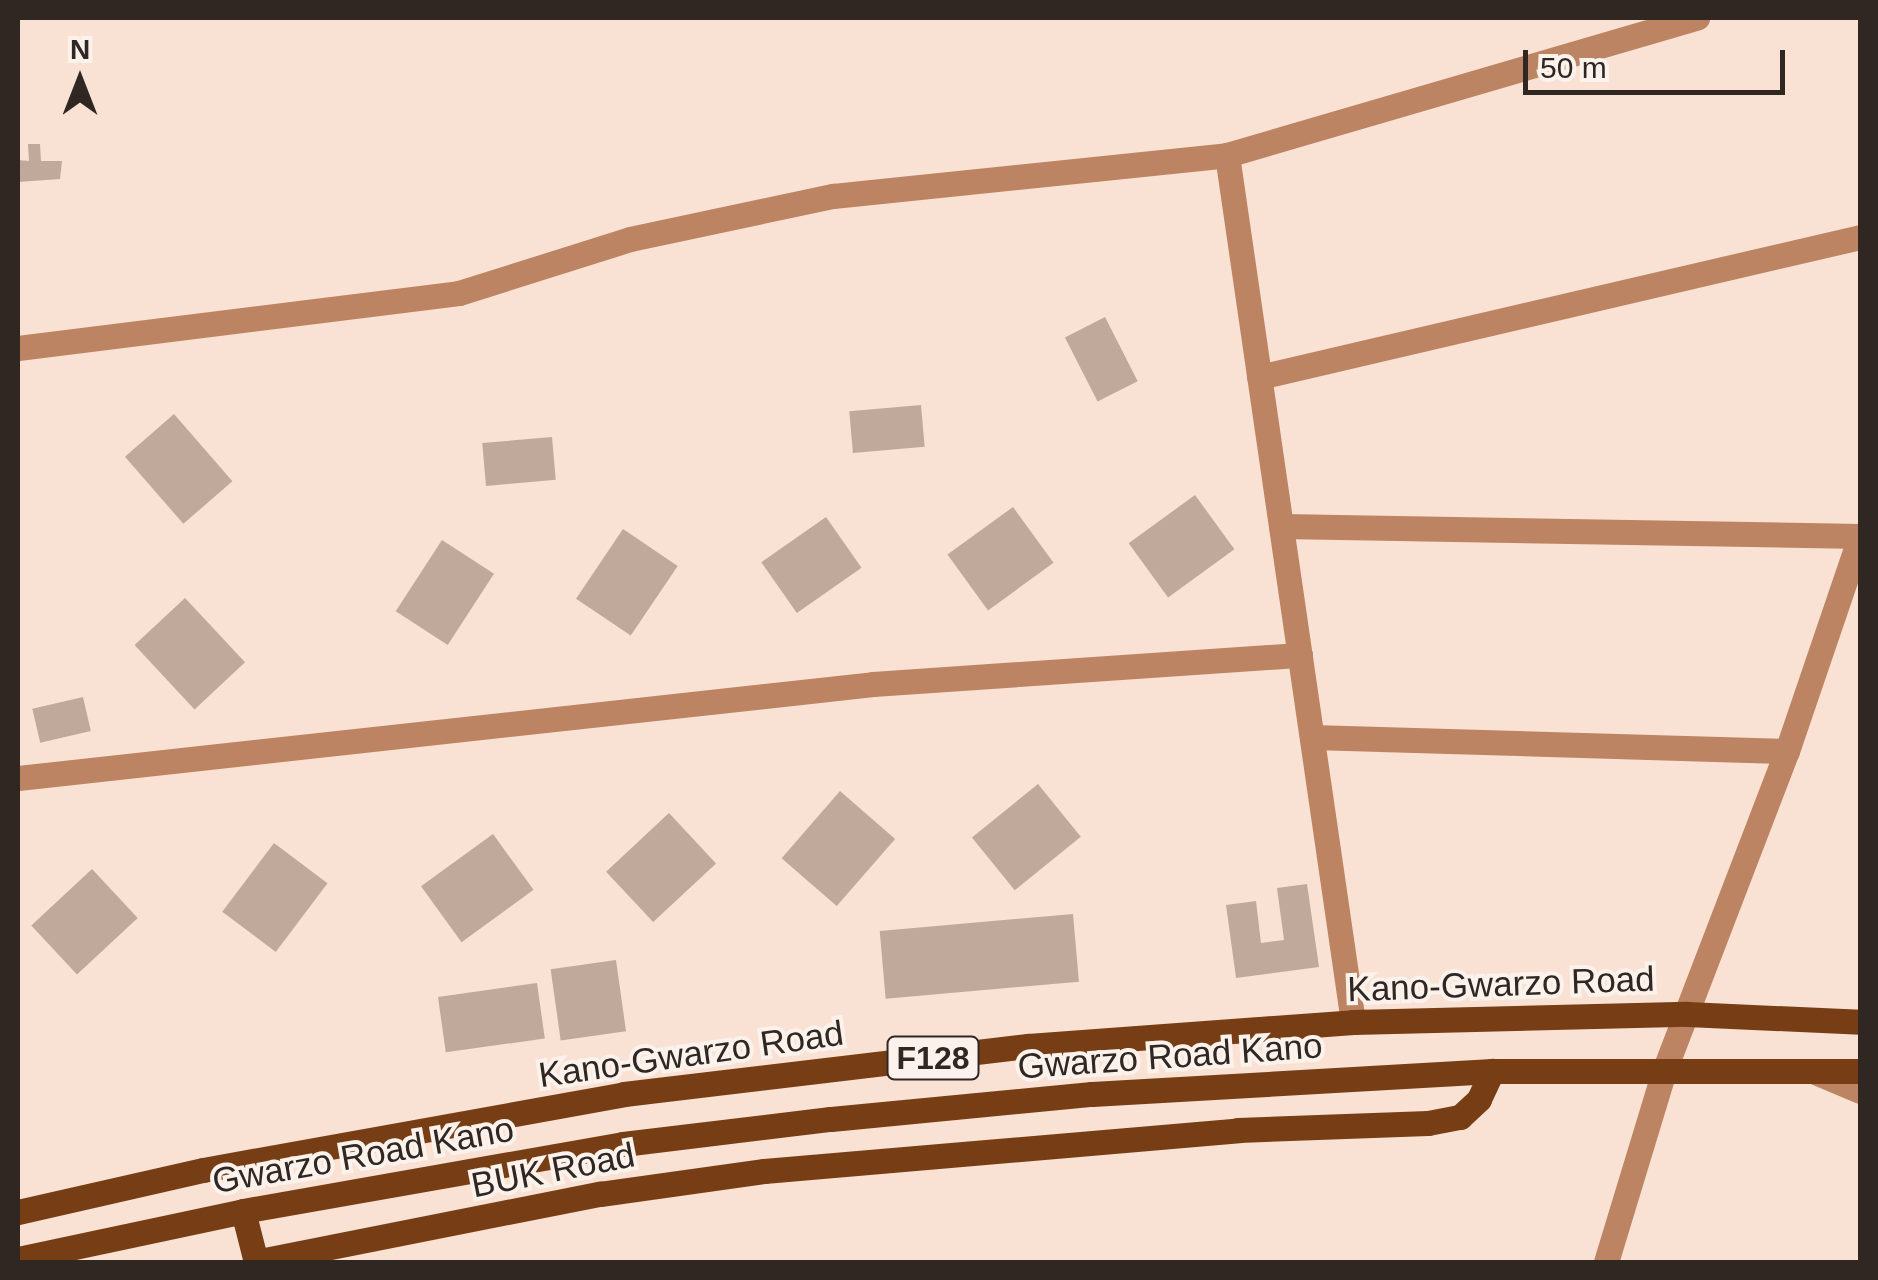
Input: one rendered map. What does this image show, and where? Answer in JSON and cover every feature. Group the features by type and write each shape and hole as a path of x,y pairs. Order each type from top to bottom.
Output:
{"main road":[{"name":"Kano-Gwarzo Road","path":"18,1212 202,1170 624,1094 1028,1046 1353,1022 1687,1014 1860,1022"},
{"name":"Gwarzo Road Kano","path":"18,1259 243,1211 623,1144 831,1119 1092,1094 1492,1072 1806,1068 1860,1071"},
{"name":"BUK Road","path":"255,1262 600,1194 865,1160 1238,1130 1428,1123 1460,1118 1479,1099 1492,1072"},
{"path":"831,1119 865,1160"},
{"path":"243,1211 255,1262"}],"street":[{"path":"18,348 459,293 630,239 832,196 1227,155 1697,18"},
{"path":"1227,155 1353,1022"},
{"path":"1259,377 1860,237"},
{"path":"1281,526 1860,536 1786,750 1664,1072 1606,1262"},
{"path":"18,778 854,686 1300,655"},
{"path":"1312,737 1786,750"},
{"path":"1806,1068 1860,1091"}],"building":[{"path":"28,144 40,144 41,161 62,161 60,179 18,182 18,160 29,161"},
{"path":"1105,317 1138,381 1098,402 1065,337"},
{"path":"921,405 925,447 853,453 849,411"},
{"path":"174,414 232,481 183,524 125,457"},
{"path":"552,437 556,480 486,486 482,443"},
{"path":"1195,495 1234,549 1168,597 1129,543"},
{"path":"1013,507 1054,563 988,610 947,555"},
{"path":"826,517 862,568 797,613 761,562"},
{"path":"623,529 678,566 631,636 576,599"},
{"path":"442,540 494,574 448,645 396,611"},
{"path":"185,598 245,662 195,709 135,645"},
{"path":"83,697 91,731 40,743 32,709"},
{"path":"1038,784 1081,837 1015,890 972,837"},
{"path":"840,791 895,839 837,906 782,858"},
{"path":"669,813 716,863 653,922 606,872"},
{"path":"493,834 534,890 462,942 421,886"},
{"path":"274,843 328,883 276,952 222,912"},
{"path":"92,869 138,918 77,975 31,926"},
{"path":"1307,884 1319,967 1236,978 1226,905 1256,901 1261,943 1284,940 1277,888"},
{"path":"1073,914 1079,982 886,999 880,931"},
{"path":"616,960 626,1031 561,1040 551,969"},
{"path":"537,983 545,1038 446,1052 438,997"}]}
